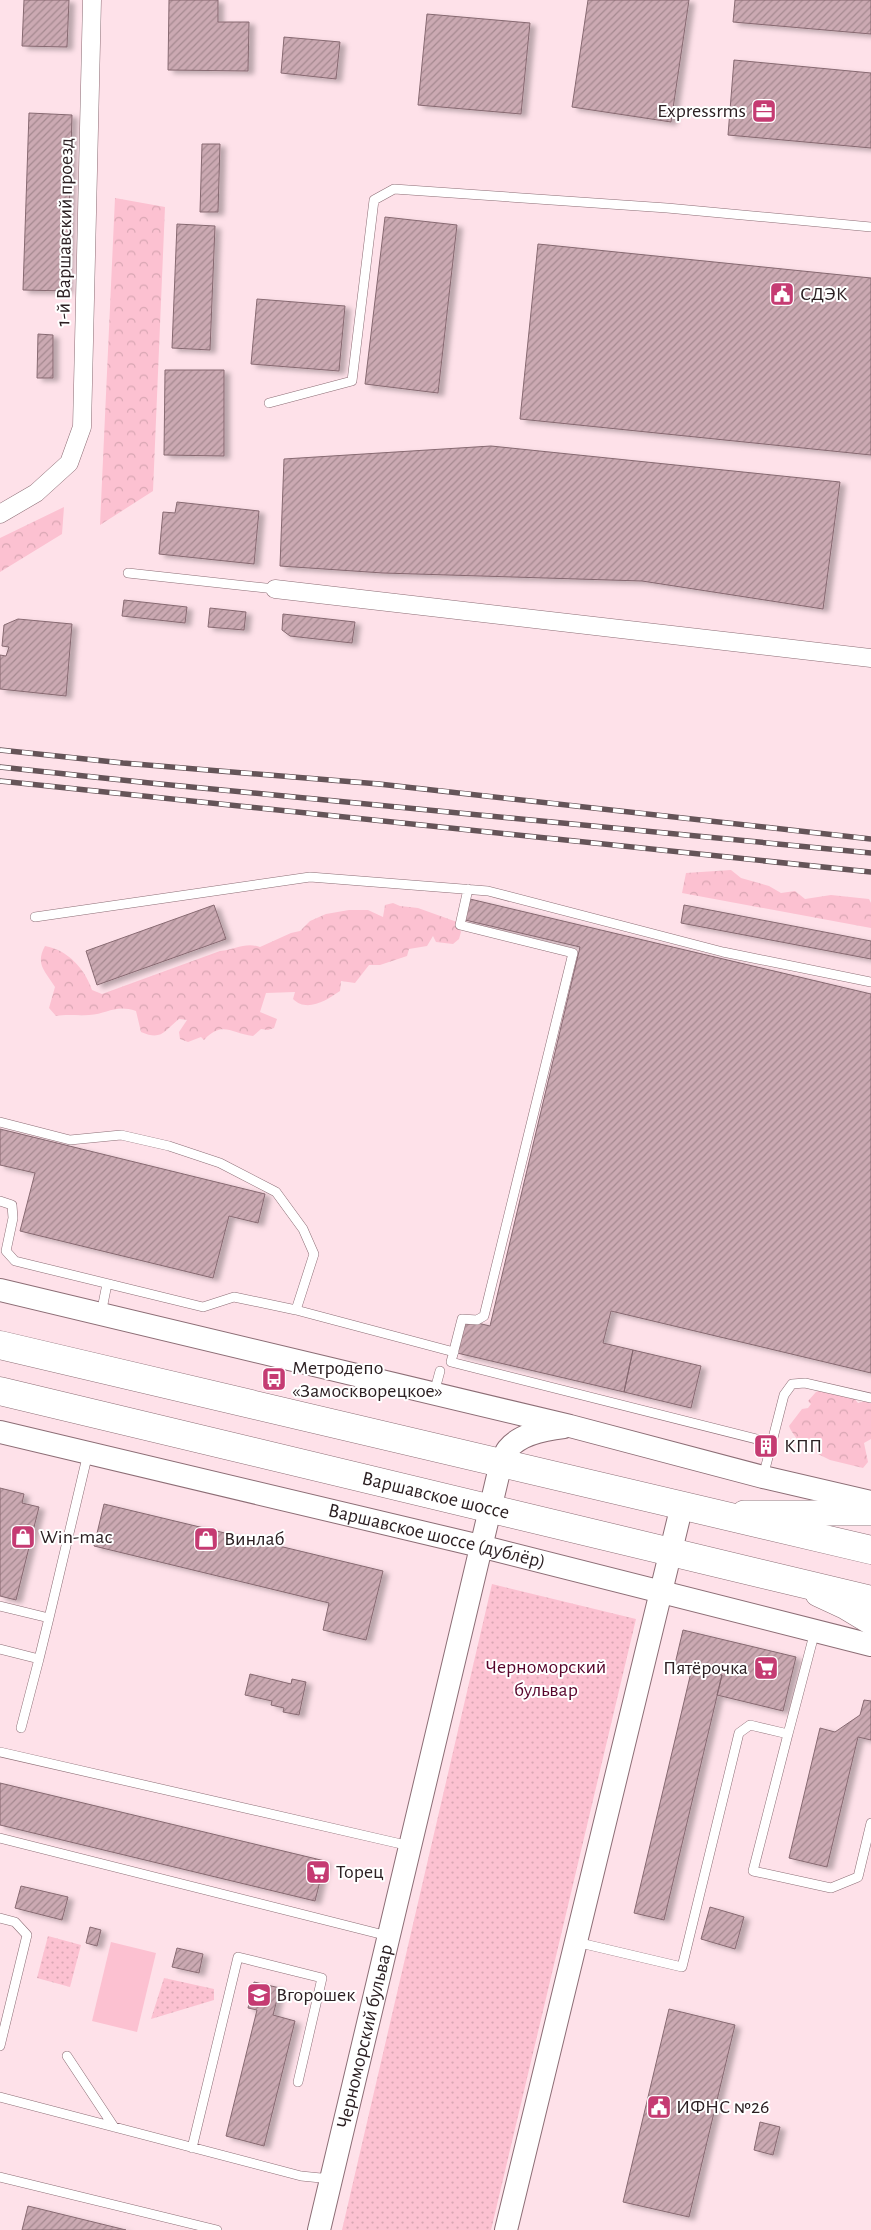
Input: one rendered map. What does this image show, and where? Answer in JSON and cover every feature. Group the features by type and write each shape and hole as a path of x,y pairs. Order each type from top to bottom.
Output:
{"main road":[{"path":"0,1345 871,1550"},
{"name":"Варшавское шоссе","path":"0,1391 490,1507 871,1600"},
{"path":"710,1511 773,1514 871,1513"},
{"path":"784,1579 846,1607 871,1622"}],"street":[{"name":"1-й Варшавский проезд","path":"0,514 36,493 69,463 82,427 92,0"},
{"path":"275,589 871,658"},
{"path":"0,1290 570,1426 764,1477 871,1502"},
{"path":"500,1463 509,1448 526,1437 548,1428 570,1426"},
{"name":"Варшавское шоссе (дублёр)","path":"0,1432 661,1590 871,1645"},
{"name":"Черноморский бульвар","path":"319,2230 500,1463"},
{"path":"506,2230 682,1505"}],"lane":[{"path":"268,403 352,381 374,200 394,189 667,208 871,227"},
{"path":"128,573 275,589"},
{"path":"35,917 310,877 468,889 488,891 723,952 871,982"},
{"path":"468,889 460,925 573,953 484,1316 477,1320 462,1319 451,1362 772,1443"},
{"path":"0,1122 70,1140 121,1135 169,1146 220,1163 276,1192 303,1228 314,1254 296,1310"},
{"path":"0,1201 12,1205 13,1218 6,1251 16,1261 203,1307 234,1297 296,1310 454,1352"},
{"path":"101,1314 107,1284"},
{"path":"434,1393 440,1371"},
{"path":"764,1477 784,1395 792,1384 805,1383 871,1398"},
{"path":"21,1728 88,1452"},
{"path":"0,1606 49,1618"},
{"path":"815,1630 753,1871 832,1888 858,1877 871,1823"},
{"path":"0,1649 39,1659"},
{"path":"576,1942 682,1967 739,1733 750,1725 788,1734"},
{"path":"0,1752 410,1846"},
{"path":"0,1838 389,1936"},
{"path":"0,1918 15,1922 27,1935 0,2046"},
{"path":"192,2148 238,1957 322,1978 298,2082"},
{"path":"67,2056 114,2127"},
{"path":"0,2097 301,2176 331,2179"},
{"path":"0,2177 191,2227 217,2230"}],"green space":[{"path":"115,198 165,207 153,491 100,525"},
{"path":"64,507 62,534 0,572 0,538"},
{"path":"731,870 741,878 769,886 781,893 795,891 805,899 831,895 869,899 871,903 871,928 682,893 686,873"},
{"path":"393,903 400,906 418,908 457,922 461,932 459,939 453,944 436,942 433,936 427,946 409,949 407,956 380,965 369,965 355,983 341,981 340,991 317,1004 304,1005 299,1003 293,999 295,992 266,993 260,1012 277,1019 274,1028 268,1030 261,1029 253,1036 222,1029 204,1040 201,1037 188,1042 180,1039 179,1032 187,1020 179,1019 166,1031 158,1035 148,1035 141,1032 136,1011 129,1009 117,1009 89,1015 56,1016 49,1008 55,987 41,963 42,952 45,946 68,956 85,975 92,990 102,994 220,951 250,945 260,947 300,931 310,921 326,914 349,910 368,910 383,917 385,905"},
{"path":"820,1390 853,1397 858,1403 866,1401 871,1403 871,1439 864,1443 868,1462 863,1468 830,1460 816,1453 816,1447 822,1443 821,1439 815,1440 812,1444 798,1441 791,1430 789,1426 802,1409 808,1408 811,1404 808,1401"},
{"name":"Черноморский бульвар","path":"492,1584 636,1619 491,2230 342,2230"},
{"path":"48,1936 81,1945 70,1987 37,1978"},
{"path":"111,1942 156,1953 137,2032 92,2021"},
{"path":"164,1978 214,1989 214,2000 151,2019"}],"building":[{"path":"24,0 69,0 67,47 22,46"},
{"path":"169,0 218,0 218,22 249,22 248,71 168,70"},
{"path":"588,0 689,0 671,122 572,107"},
{"path":"735,0 871,0 871,34 733,22"},
{"path":"427,14 530,23 521,114 418,105"},
{"path":"284,37 340,42 336,79 281,73"},
{"path":"734,60 871,73 871,148 728,135"},
{"path":"29,113 72,115 67,291 23,290"},
{"path":"202,144 220,144 218,212 200,212"},
{"path":"385,217 457,225 438,393 365,384"},
{"path":"177,224 215,226 210,350 172,348"},
{"path":"538,244 871,278 871,455 520,419"},
{"path":"257,299 345,306 339,371 251,364"},
{"path":"38,334 53,335 53,378 37,378"},
{"path":"165,370 224,370 224,456 164,455"},
{"path":"491,446 840,482 823,609 642,581 383,573 280,566 284,459"},
{"path":"177,502 259,511 254,564 159,554 163,512 175,513"},
{"path":"124,600 187,607 185,623 122,616"},
{"path":"210,608 246,612 244,630 208,627"},
{"path":"283,614 355,622 352,643 290,636 282,630"},
{"path":"18,619 72,624 66,696 0,689 0,655 6,656 9,647 2,646 4,625"},
{"path":"470,899 871,994 871,1373 611,1311 603,1343 633,1350 624,1392 457,1353 465,1320 490,1326 580,947 465,920"},
{"path":"214,905 226,939 97,985 86,951"},
{"path":"684,905 871,941 871,959 681,923"},
{"path":"0,1129 265,1194 258,1223 229,1216 213,1278 20,1231 35,1173 0,1165"},
{"path":"633,1350 701,1366 691,1408 624,1392"},
{"path":"0,1488 24,1494 22,1503 39,1507 16,1600 0,1596"},
{"path":"104,1504 383,1571 366,1640 323,1630 329,1603 94,1546"},
{"path":"683,1630 796,1657 783,1711 717,1695 722,1675 675,1664"},
{"path":"692,1668 722,1675 664,1920 634,1913"},
{"path":"250,1674 291,1684 292,1679 306,1682 299,1715 283,1712 284,1708 271,1705 272,1701 245,1695"},
{"path":"864,1700 871,1701 871,1740 858,1737 827,1867 789,1858 820,1728 835,1732 860,1715"},
{"path":"0,1783 325,1861 315,1901 0,1825"},
{"path":"21,1886 68,1897 62,1920 15,1908"},
{"path":"710,1907 744,1917 735,1949 701,1939"},
{"path":"90,1927 101,1930 97,1946 86,1943"},
{"path":"177,1948 203,1954 199,1973 172,1967"},
{"path":"254,1982 280,1988 273,2015 295,2021 264,2146 226,2136 257,2010 248,2008"},
{"path":"669,2009 735,2025 689,2217 623,2202"},
{"path":"760,2122 780,2127 773,2155 754,2150"},
{"path":"28,2206 126,2230 22,2230"}],"railway":[{"path":"0,750 123,763 379,784 871,839"},
{"path":"0,767 871,853"},
{"path":"0,781 871,872"}],"place":[{"name":"Expressrms","path":"764,111"},
{"name":"СДЭК","path":"782,294"},
{"name":"Метродепо «Замоскворецкое»","path":"274,1379"},
{"name":"КПП","path":"766,1446"},
{"name":"Win-mac","path":"23,1537"},
{"name":"Винлаб","path":"206,1539"},
{"name":"Пятёрочка","path":"766,1668"},
{"name":"Торец","path":"318,1872"},
{"name":"Вгорошек","path":"259,1995"},
{"name":"ИФНС №26","path":"659,2107"}]}
